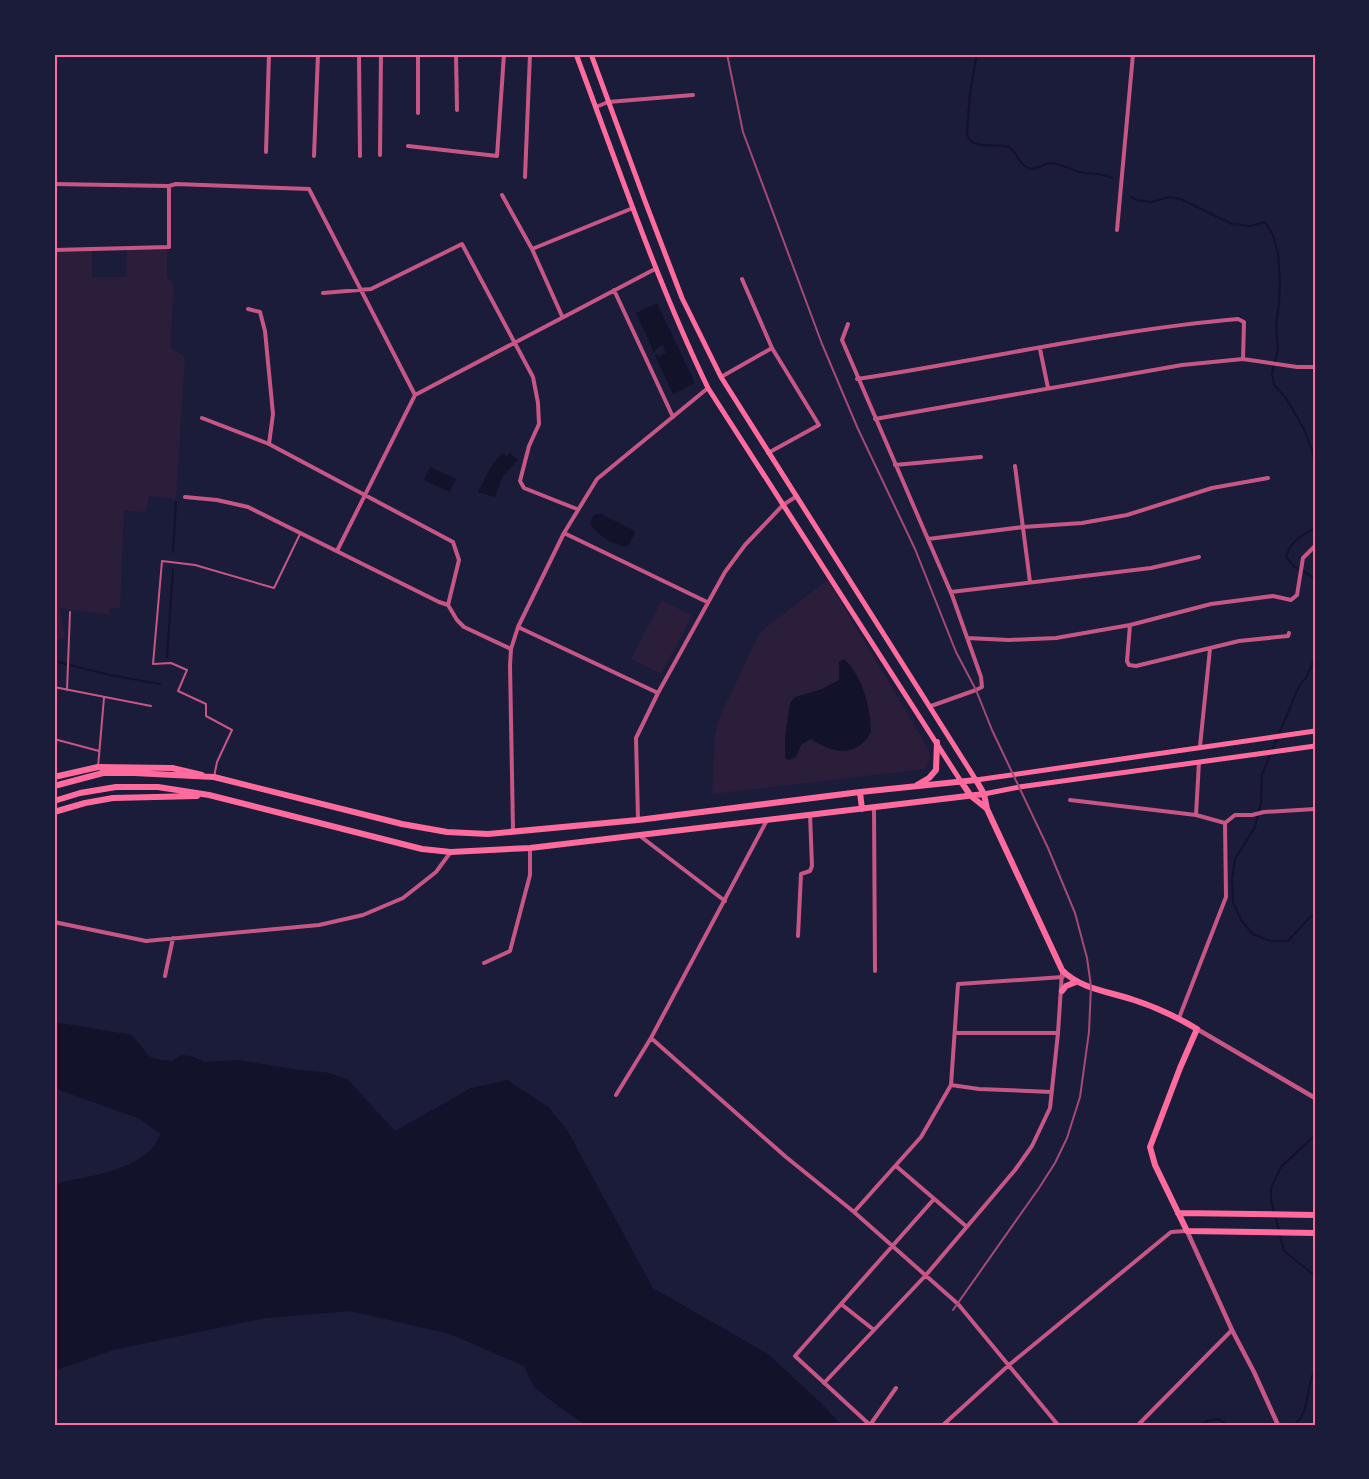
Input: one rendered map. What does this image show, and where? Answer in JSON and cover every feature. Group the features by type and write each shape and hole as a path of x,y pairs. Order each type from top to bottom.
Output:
{"main road":[{"path":"576,54 655,269 708,388 962,783 971,796 987,809"},
{"path":"591,54 682,298 721,377 976,780 984,794 987,809 1063,974 1077,982 1179,1018 1197,1029 1150,1147 1155,1165 1187,1231 1315,1233"},
{"path":"54,777 98,767 172,768 402,824 447,832 488,834 638,820 860,792 962,783 1036,770 1315,731"},
{"path":"914,787 929,778 936,770 937,742"},
{"path":"54,801 80,793 116,787 158,787 209,795 422,849 451,852 531,848 971,796 1038,784 1315,746"},
{"path":"1036,770 1038,784"},
{"path":"54,786 103,773 214,777"},
{"path":"860,792 862,808"},
{"path":"54,812 113,798 209,795"},
{"path":"1062,992 1065,986 1077,982"},
{"path":"1178,1213 1315,1215"}],"street":[{"path":"266,152 269,54"},
{"path":"314,156 318,54"},
{"path":"359,54 360,156"},
{"path":"380,155 381,54"},
{"path":"418,54 418,113"},
{"path":"456,54 457,110"},
{"path":"408,146 497,156 504,54"},
{"path":"525,177 530,54"},
{"path":"1117,230 1133,54"},
{"path":"596,107 608,102 693,95"},
{"path":"54,184 169,186 176,184 309,189 415,395"},
{"path":"54,250 169,246 169,186"},
{"path":"502,195 532,249 562,316"},
{"path":"532,249 633,208"},
{"path":"323,293 370,290 462,244 533,377 539,424 529,446 520,481 524,488 577,509"},
{"path":"337,551 415,395 655,269"},
{"path":"742,279 772,348 819,425 768,453"},
{"path":"614,290 673,417"},
{"path":"248,309 260,312 265,331 273,414 269,444"},
{"path":"857,379 1183,323 1238,318 1245,322 1243,359"},
{"path":"848,324 842,340 951,592 982,687 931,706"},
{"path":"721,377 772,348"},
{"path":"1040,349 1048,388"},
{"path":"875,419 1182,365 1243,359 1285,366 1315,367"},
{"path":"513,830 511,649 518,627 564,532 597,479 708,388"},
{"path":"202,418 263,444 269,444 453,542 459,560 448,605"},
{"path":"895,465 981,457"},
{"path":"1016,466 1030,582"},
{"path":"928,539 1023,527 1082,523 1127,515 1212,488 1268,478"},
{"path":"638,820 636,738 658,693 707,602 745,545 783,505 797,496"},
{"path":"185,497 217,500 248,507 448,605 464,627 511,649"},
{"path":"564,532 707,602"},
{"path":"967,638 1009,640 1056,638 1130,625 1211,604 1273,596 1291,600 1297,595 1303,558 1315,546"},
{"path":"951,592 1151,568 1199,556"},
{"path":"1130,625 1127,661 1129,665 1136,666 1239,641 1288,636 1289,633"},
{"path":"518,627 658,693"},
{"path":"1200,746 1210,649"},
{"path":"1196,815 1199,762"},
{"path":"1070,800 1196,815 1225,823"},
{"path":"874,807 875,971"},
{"path":"1225,823 1235,815 1315,809"},
{"path":"798,936 800,878 803,873 810,871 812,866 810,814"},
{"path":"616,1095 651,1038 767,820"},
{"path":"1179,1018 1226,897 1225,823"},
{"path":"639,836 725,901"},
{"path":"484,963 510,951 530,875 531,848"},
{"path":"54,922 146,941 319,925 363,915 402,898 436,872 451,852"},
{"path":"165,976 173,938"},
{"path":"824,1383 926,1275 1015,1170 1032,1146 1050,1108 1063,974 958,984 951,1085 921,1137 854,1212"},
{"path":"1197,1029 1315,1098"},
{"path":"955,1033 1058,1033"},
{"path":"651,1038 958,1304 1058,1425"},
{"path":"951,1085 1052,1092"},
{"path":"896,1166 967,1227"},
{"path":"896,1388 870,1425 795,1356 934,1199"},
{"path":"942,1425 1009,1365 1171,1232 1187,1231 1278,1425"},
{"path":"841,1304 874,1330"},
{"path":"1138,1425 1232,1330"}],"lane":[{"path":"214,777 232,730 206,716 206,704 201,700 178,691 187,670 171,663 153,664 162,561 195,565 274,588 300,534"},
{"path":"66,690 70,612"},
{"path":"54,687 151,706"},
{"path":"98,767 104,697"},
{"path":"54,739 99,751"}],"shaded area":[{"path":"167,248 167,276 174,285 170,348 185,357 176,499 149,496 146,512 124,511 120,608 110,608 109,615 60,608 65,638 54,639 54,251 92,250 92,277 126,277 127,249"},
{"path":"657,303 695,383 673,394 655,355 666,353 663,345 654,352 636,313"},
{"path":"502,453 507,456 510,453 518,460 503,476 495,497 478,492 491,467"},
{"path":"430,467 456,479 450,492 424,480"},
{"path":"597,514 633,530 635,533 628,546 618,545 596,531 590,522"},
{"path":"828,580 929,750 930,760 926,769 712,794 715,735 718,721 758,636 765,628"},
{"path":"662,600 692,616 661,674 631,659"},
{"path":"844,659 856,674 864,692 871,732 858,746 844,751 828,748 811,739 801,745 796,757 788,760 785,758 785,737 790,703 795,697 822,689 839,680 839,662"},
{"path":"54,1022 132,1035 149,1056 155,1059 172,1061 182,1055 205,1062 237,1060 330,1073 348,1080 395,1131 471,1088 507,1080 548,1107 567,1130 653,1288 768,1354 841,1425 586,1425 533,1386 524,1366 450,1334 350,1311 266,1318 113,1350 54,1371 54,1184 114,1170 129,1164 143,1156 160,1134 140,1119 54,1088"}],"waterway":[{"path":"977,54 970,93 967,132 972,142 981,145 1005,146 1013,150 1028,168 1034,169 1054,163 1080,172 1112,178"},
{"path":"1131,197 1152,202 1169,197 1181,199 1232,224 1251,226 1265,222 1273,235 1278,253 1280,281 1276,325 1278,349 1272,373 1274,385 1286,398 1304,429 1313,452 1315,473"},
{"path":"173,552 176,502"},
{"path":"1315,528 1294,542 1286,557 1295,567 1315,578"},
{"path":"167,657 173,569"},
{"path":"1315,657 1307,676 1299,686 1262,774 1261,803 1255,827 1235,859 1232,880 1233,902 1241,920 1253,934 1270,941 1288,941 1315,914"},
{"path":"54,661 110,675 160,684"},
{"path":"1315,1135 1281,1167 1271,1188 1271,1200 1284,1251 1315,1276"},
{"path":"1294,1425 1303,1414 1315,1369"},
{"path":"1201,1425 1207,1421 1219,1419 1227,1425"}],"railway":[{"path":"727,54 743,132 822,344 858,429 915,549 956,652 976,690 992,730 1048,848 1075,913 1087,958 1091,986 1089,1032 1080,1097 1067,1138 1039,1188 953,1310"}]}
